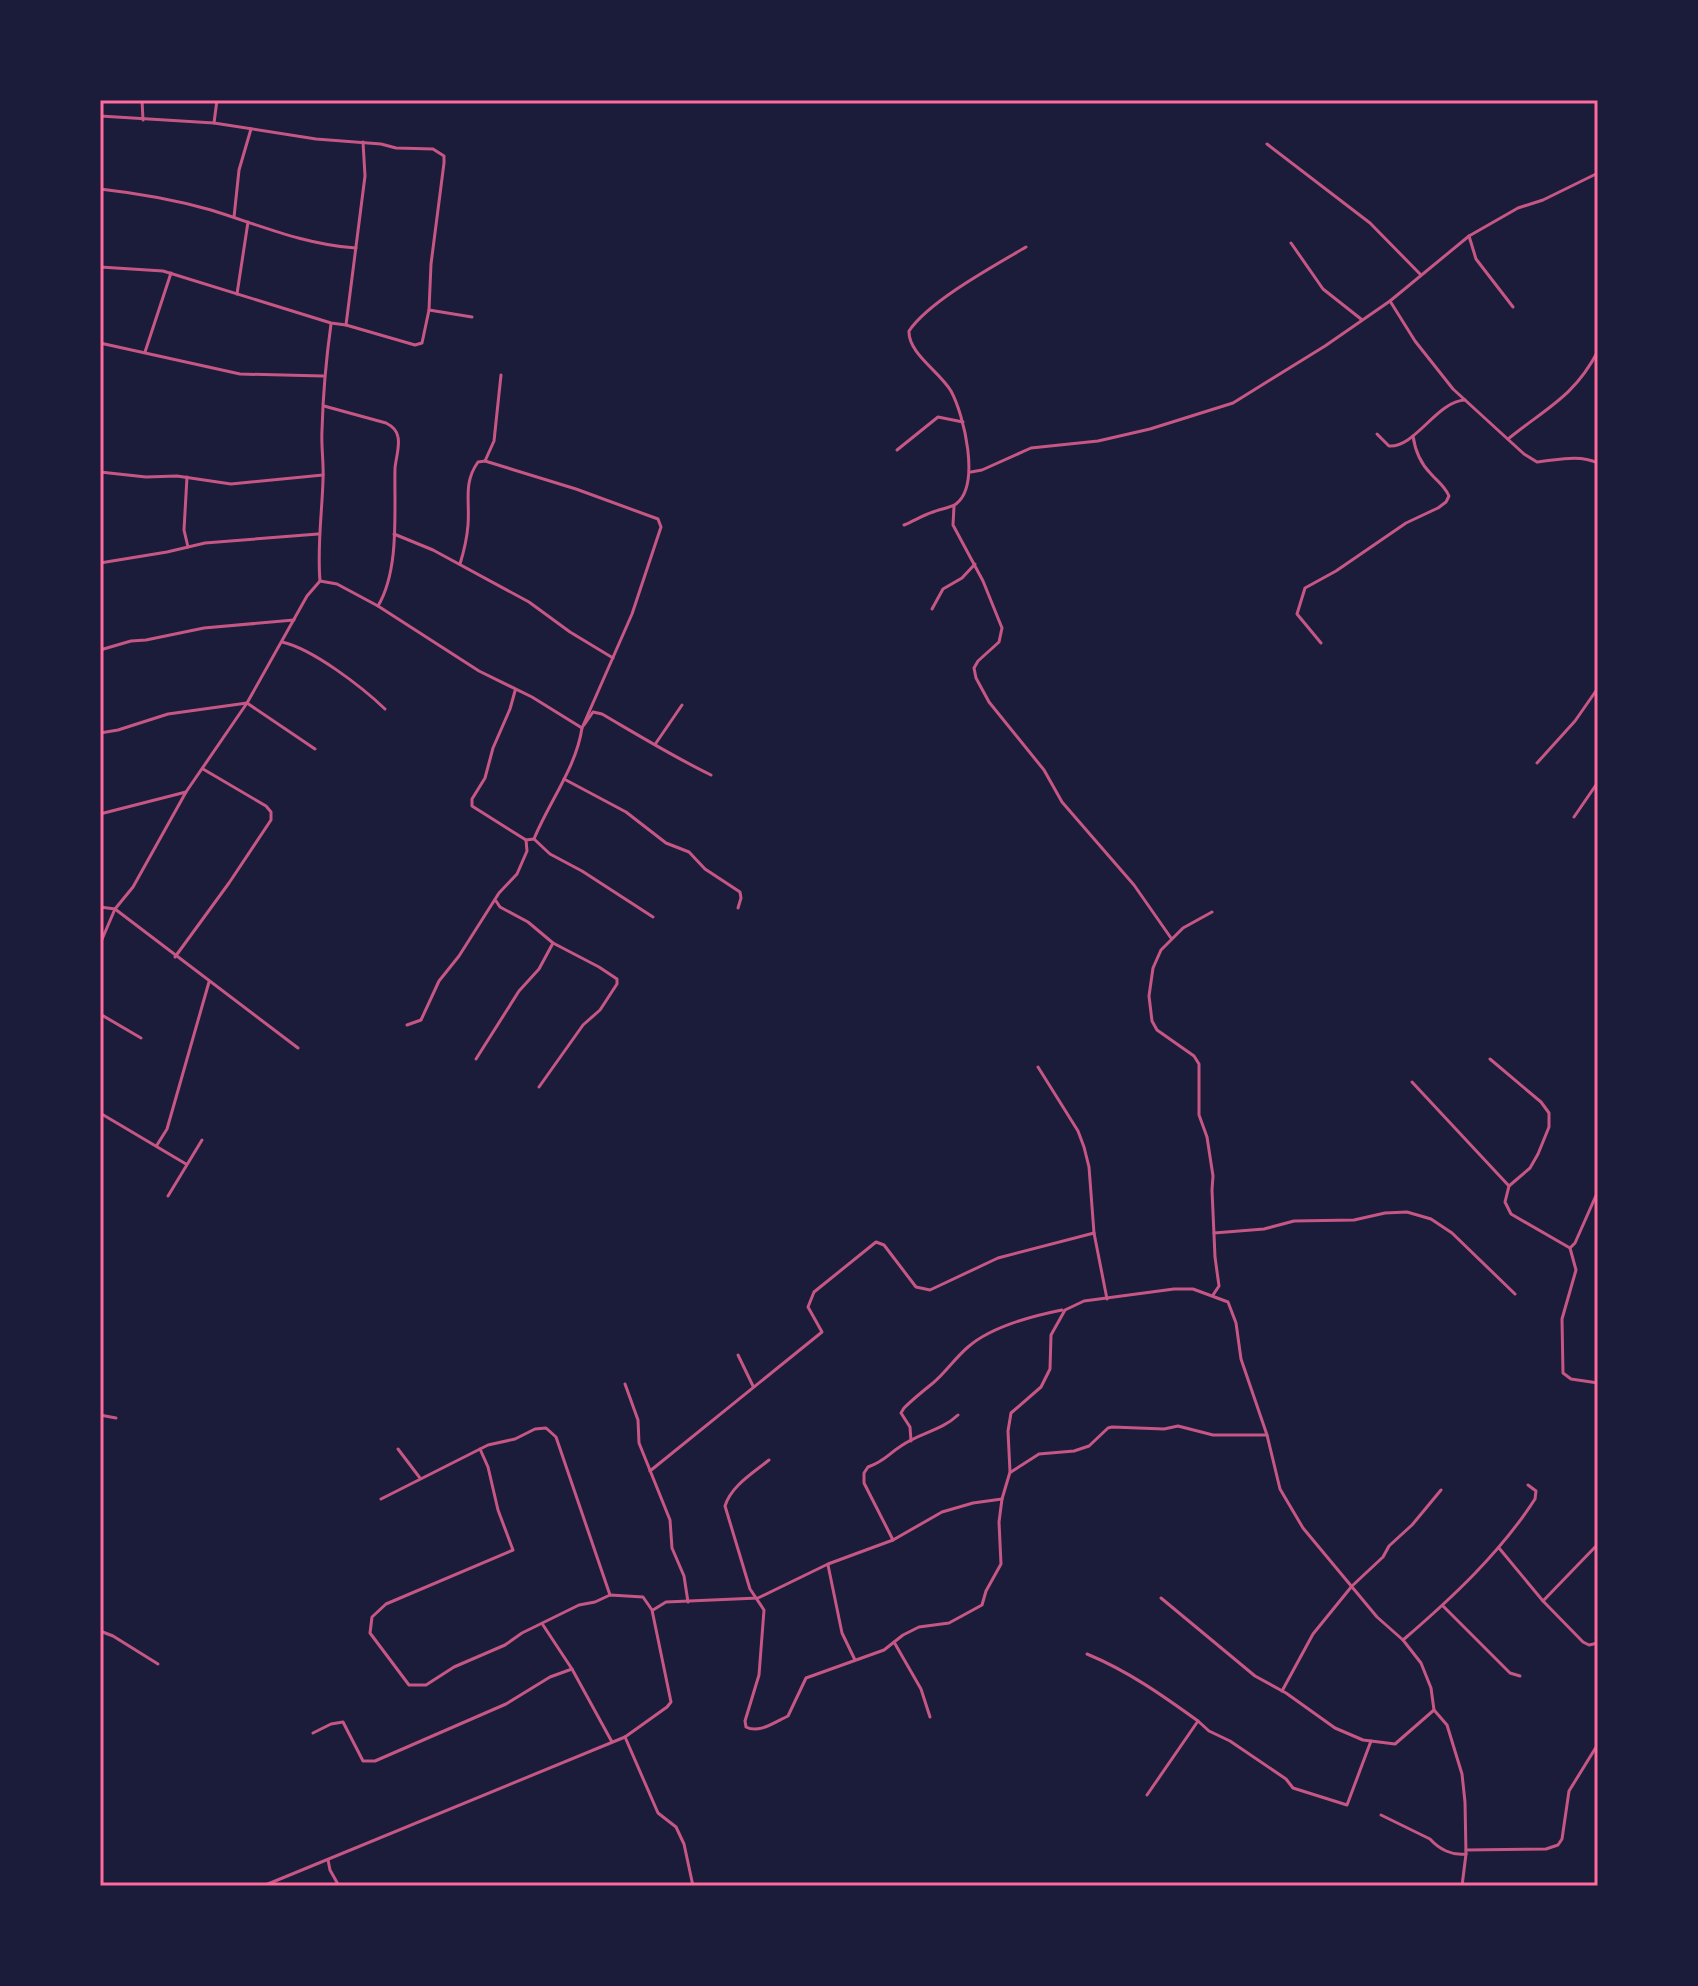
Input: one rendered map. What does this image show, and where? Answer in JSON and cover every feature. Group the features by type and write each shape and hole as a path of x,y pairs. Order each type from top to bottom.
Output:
{"street":[{"path":"142,100 143,120"},
{"path":"214,123 217,100"},
{"path":"100,116 214,123 316,139 433,149 444,156 431,264 429,310 422,343 415,345 331,323 171,273 100,267"},
{"path":"234,217 239,170 251,129"},
{"path":"346,325 365,176 363,142"},
{"path":"1267,144 1370,223 1421,275"},
{"path":"971,472 1031,448 1124,435 1233,403 1390,301 1469,236 1518,208 1543,200 1598,173"},
{"path":"100,189 206,209 332,247 356,248"},
{"path":"237,294 248,222"},
{"path":"1469,236 1476,259 1513,307"},
{"path":"1291,243 1323,289 1361,319"},
{"path":"904,525 954,506 962,498 971,472 963,422 952,393 911,344 909,331 914,323 945,299 1026,247"},
{"path":"145,352 171,273"},
{"path":"1390,301 1415,341 1453,389 1537,462 1565,458 1589,459 1598,463"},
{"path":"429,310 472,317"},
{"path":"100,944 115,909 133,887 186,792 247,703 307,596 320,581 319,534 326,386 323,376 331,323"},
{"path":"100,343 240,374 323,376"},
{"path":"1508,439 1570,393 1587,373 1598,351"},
{"path":"485,461 494,441 501,375"},
{"path":"1453,389 1453,401"},
{"path":"1377,434 1393,446 1413,436 1453,401 1465,400"},
{"path":"323,406 386,423 394,427 399,438 395,465 394,534 386,593 378,606"},
{"path":"897,450 938,417 963,422"},
{"path":"1321,643 1297,614 1305,588 1406,523 1429,514 1446,502 1449,496 1445,487 1422,462 1413,436"},
{"path":"460,564 468,526 466,491 470,472 478,462 485,461 576,489 658,519 661,527 632,614 582,728 580,741 564,779 534,839"},
{"path":"100,472 187,477 231,484 324,475"},
{"path":"187,477 184,530 188,547"},
{"path":"954,506 953,525 998,614 1003,635 974,668 980,686 989,702 1044,770 1062,802 1134,885 1171,938"},
{"path":"100,563 228,540 319,534"},
{"path":"394,534 460,564 538,607 570,632 613,658"},
{"path":"932,609 943,589 962,578 975,564"},
{"path":"320,581 337,584 378,606 479,671 532,697 582,728"},
{"path":"100,650 204,628 294,620"},
{"path":"282,642 293,645 344,676 385,709"},
{"path":"1537,763 1575,721 1598,688"},
{"path":"515,691 485,778 472,799 472,806 526,840 534,839"},
{"path":"100,733 168,714 247,703 315,749"},
{"path":"656,743 682,705"},
{"path":"582,728 593,712 602,714 656,743 681,761 711,775"},
{"path":"175,957 271,820 271,812 266,806 203,769"},
{"path":"564,779 626,812 666,843 689,852 705,869 740,892 738,908"},
{"path":"1574,817 1598,782"},
{"path":"100,814 186,792"},
{"path":"534,839 550,854 653,917"},
{"path":"407,1025 421,1020 439,981 499,893 517,874 527,851 526,840"},
{"path":"496,901 500,907 528,922 553,943 617,979 617,984 600,1010 583,1025 539,1087"},
{"path":"100,907 115,909 298,1048"},
{"path":"1212,912 1171,938 1161,950 1153,968 1149,996 1152,1021 1157,1030 1194,1056 1199,1064 1199,1115 1207,1137 1213,1176 1219,1286 1213,1295"},
{"path":"476,1059 519,991 539,969 553,943"},
{"path":"157,1145 167,1129 209,981"},
{"path":"100,1014 141,1038"},
{"path":"1490,1059 1534,1095 1549,1113 1549,1127 1538,1154 1530,1168 1509,1186 1505,1194 1506,1209 1570,1248 1576,1270 1562,1319 1563,1373 1571,1379 1598,1383"},
{"path":"1038,1067 1078,1131 1084,1147 1089,1167 1094,1233 1107,1299"},
{"path":"1412,1082 1509,1186"},
{"path":"100,1113 186,1164"},
{"path":"168,1196 202,1140"},
{"path":"1570,1248 1598,1191"},
{"path":"1214,1233 1264,1229 1294,1221 1354,1220 1407,1212 1431,1219 1452,1233 1515,1294"},
{"path":"650,1471 822,1332 808,1307 814,1292 876,1242 884,1245 916,1287 930,1290 998,1258 1094,1233"},
{"path":"911,1441 910,1427 901,1413 904,1408 984,1335 1043,1314 1065,1310 1084,1301 1193,1289 1228,1302 1240,1338 1241,1359 1267,1435 1280,1489 1303,1528 1377,1617 1403,1640 1421,1663 1431,1688 1434,1710 1447,1725 1462,1774 1466,1852 1462,1886"},
{"path":"769,1460 735,1488 725,1506 750,1589 764,1610 765,1629 759,1675 746,1716 746,1727 758,1730 788,1716 806,1678 884,1650 919,1627 949,1623 982,1605 1001,1564 999,1522 1010,1472 1008,1431 1011,1413 1041,1387 1046,1378 1050,1369 1051,1335 1065,1310"},
{"path":"738,1355 753,1386"},
{"path":"625,1384 638,1420 639,1443 670,1520 672,1548 684,1576 688,1602"},
{"path":"100,1415 116,1418"},
{"path":"893,1540 864,1483 864,1473 868,1467 885,1461 900,1446 937,1430 958,1415"},
{"path":"1010,1472 1039,1454 1074,1451 1089,1446 1112,1427 1164,1429 1178,1426 1213,1435 1267,1435"},
{"path":"381,1499 488,1445 546,1428 556,1437 610,1595"},
{"path":"398,1449 420,1478"},
{"path":"263,1886 625,1737 671,1702 652,1610 643,1597 610,1595 579,1605 505,1645 454,1667 426,1685 409,1685 370,1633 372,1617 386,1604 513,1550 480,1449"},
{"path":"1403,1640 1443,1606 1499,1548 1535,1499 1536,1491 1528,1485"},
{"path":"1282,1691 1313,1634 1352,1586 1383,1557 1389,1546 1412,1525 1441,1490"},
{"path":"652,1610 666,1602 758,1598 828,1564 893,1540 942,1512 1002,1499"},
{"path":"1543,1601 1598,1544"},
{"path":"1499,1548 1543,1601 1583,1642 1589,1645 1598,1643"},
{"path":"828,1564 842,1633 855,1660"},
{"path":"1161,1598 1255,1676 1335,1728 1363,1740 1395,1744 1434,1710"},
{"path":"1443,1606 1510,1673 1520,1676"},
{"path":"542,1624 572,1669 612,1742"},
{"path":"100,1631 158,1664"},
{"path":"894,1642 921,1689 930,1717"},
{"path":"1087,1654 1115,1665 1126,1675 1159,1691 1209,1731 1230,1741 1286,1779 1293,1788 1347,1805 1371,1741"},
{"path":"313,1733 343,1722 363,1761 375,1761 506,1704 550,1677 572,1669"},
{"path":"1147,1795 1198,1721"},
{"path":"625,1737 658,1813 676,1827 684,1844 693,1886"},
{"path":"1381,1815 1430,1839 1448,1852 1546,1849 1558,1845 1562,1839 1569,1791 1598,1744"},
{"path":"328,1859 339,1886"}]}
